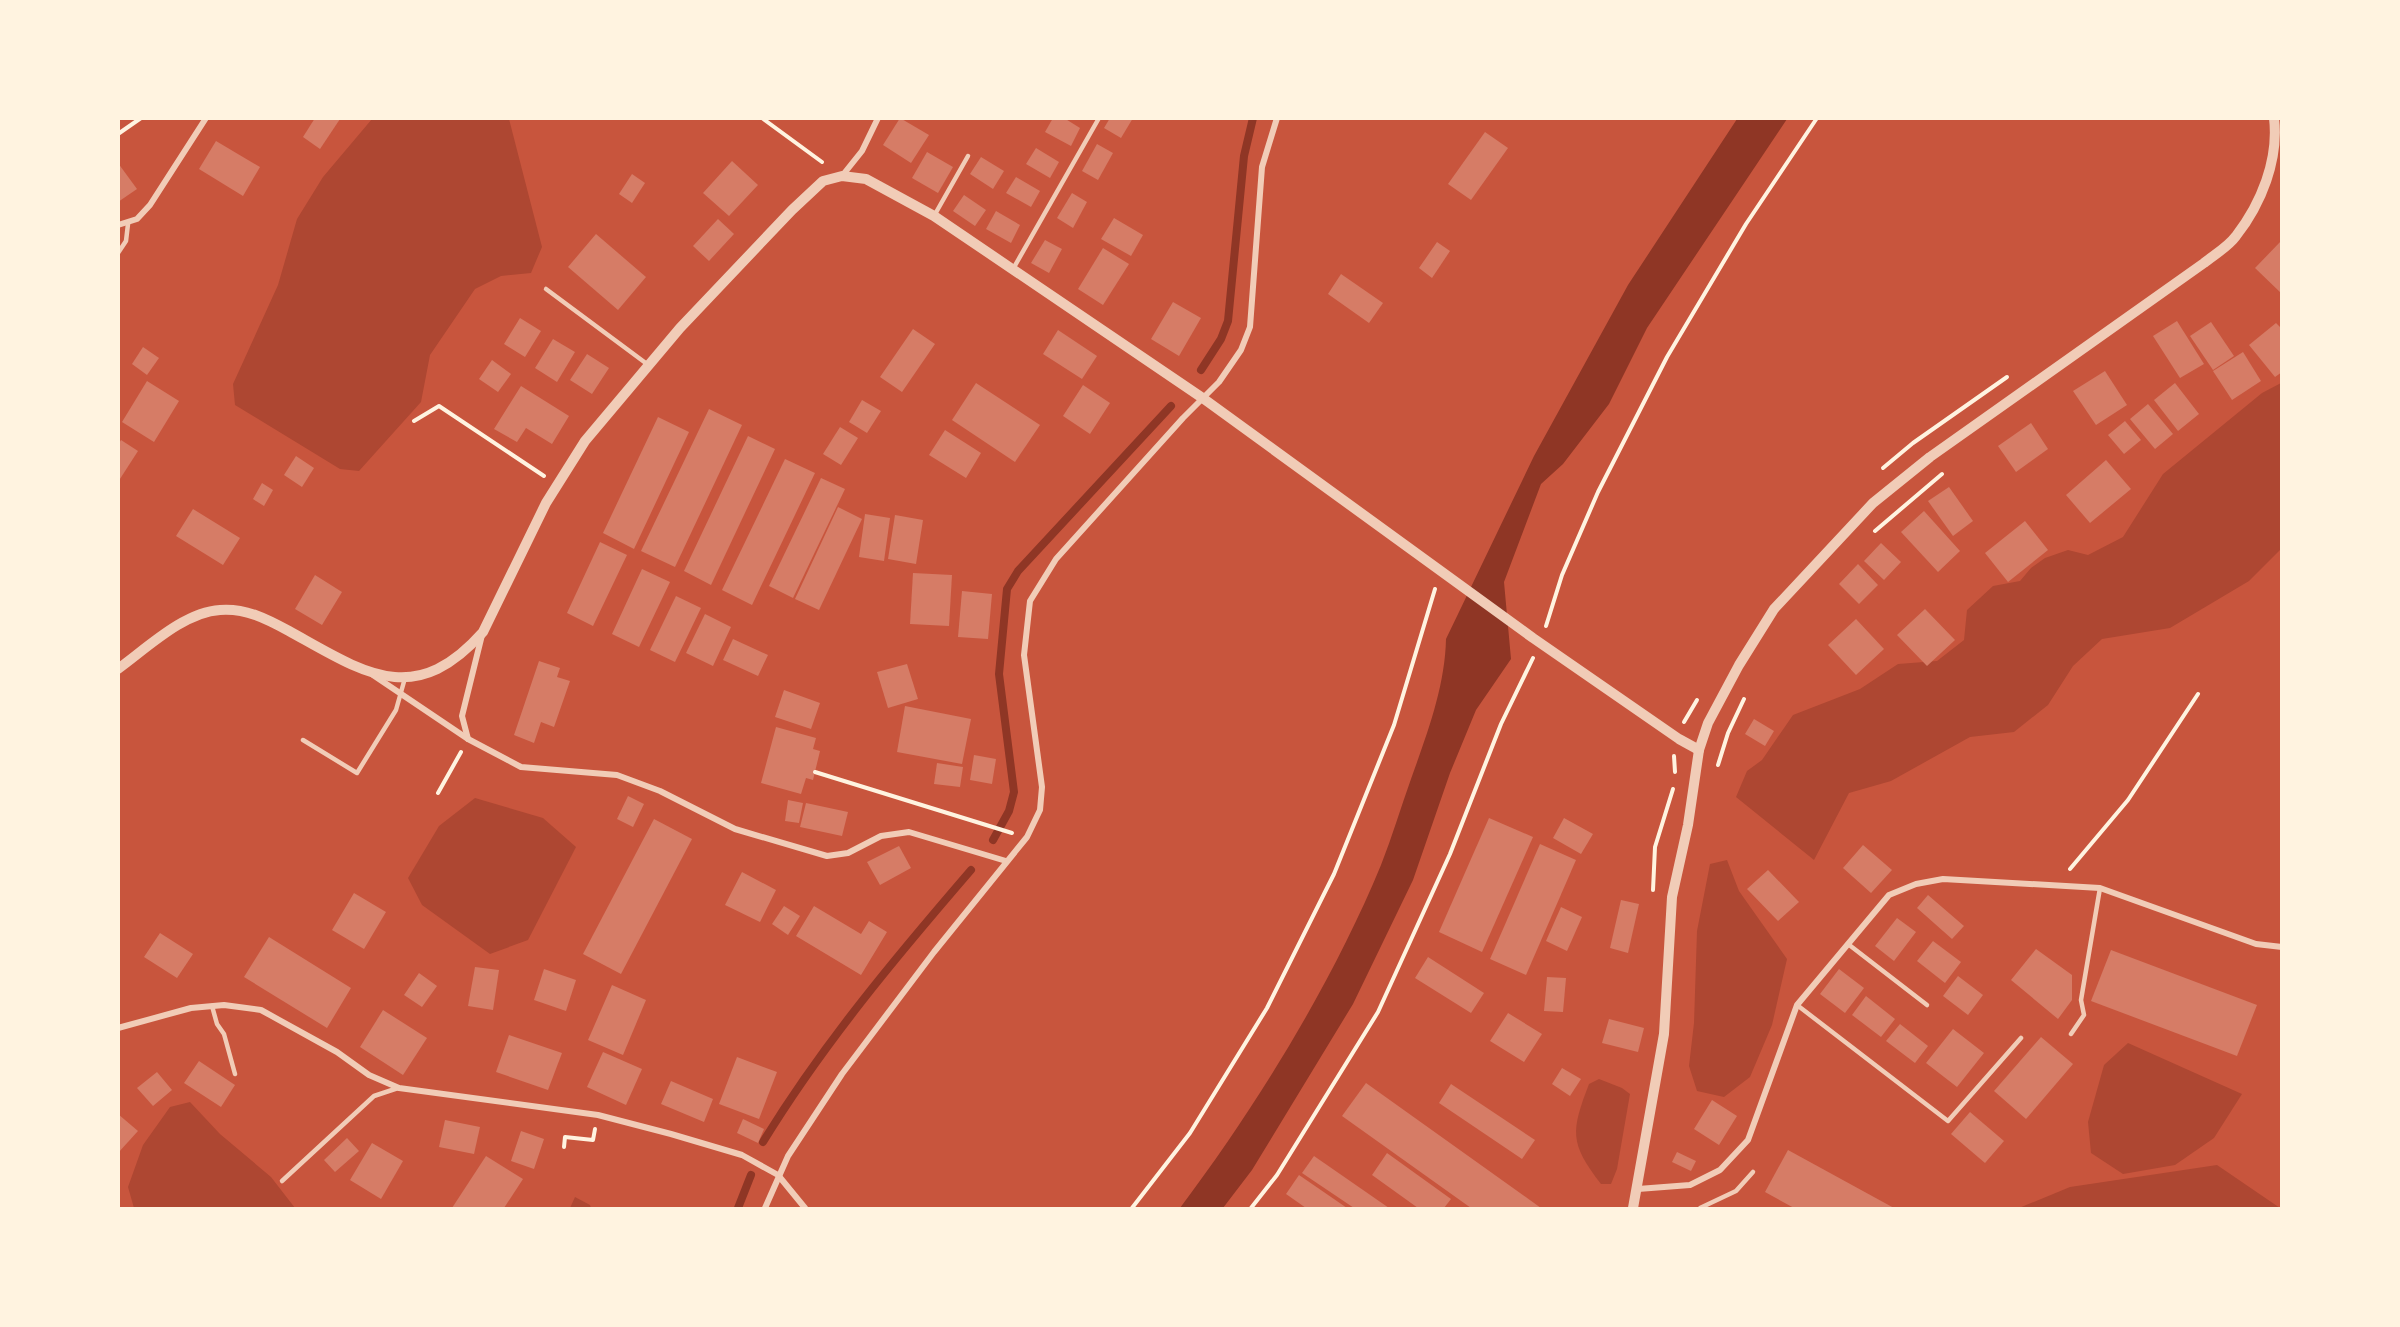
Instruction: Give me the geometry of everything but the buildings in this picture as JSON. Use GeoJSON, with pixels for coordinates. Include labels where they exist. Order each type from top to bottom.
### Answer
{"type":"FeatureCollection","features":[{"type":"Feature","properties":{"kind":"street"},"geometry":{"type":"LineString","coordinates":[[118,225],[128,224],[137,219],[150,205],[206,118]]}},
{"type":"Feature","properties":{"kind":"street"},"geometry":{"type":"LineString","coordinates":[[842,176],[862,151],[878,118]]}},
{"type":"Feature","properties":{"kind":"street"},"geometry":{"type":"LineString","coordinates":[[765,1209],[788,1156],[842,1074],[1027,837],[1040,810],[1042,787],[1024,655],[1030,601],[1056,559],[1183,418],[1220,382],[1241,350],[1250,327],[1262,167],[1276,118]]}},
{"type":"Feature","properties":{"kind":"street"},"geometry":{"type":"LineString","coordinates":[[1635,1208],[1664,1034],[1672,897],[1688,825],[1699,750],[1708,723],[1739,665],[1774,609],[1874,502],[1930,456],[2204,263],[2236,237],[2264,188],[2274,155],[2277,126]]}},
{"type":"Feature","properties":{"kind":"street"},"geometry":{"type":"LineString","coordinates":[[468,739],[462,716],[483,632],[557,485],[585,441],[648,365],[792,210],[823,181],[842,176],[866,179],[934,216],[1204,399],[1533,638],[1679,739],[1699,750]]}},
{"type":"Feature","properties":{"kind":"street"},"geometry":{"type":"LineString","coordinates":[[118,669],[190,619],[218,610],[241,610],[266,618],[374,675],[400,695],[468,739],[521,767],[617,775],[660,791],[735,829],[827,856],[848,853],[881,836],[909,832],[1006,861]]}},
{"type":"Feature","properties":{"kind":"street"},"geometry":{"type":"LineString","coordinates":[[374,675],[405,678],[430,673],[449,664],[468,649],[483,632]]}},
{"type":"Feature","properties":{"kind":"street"},"geometry":{"type":"LineString","coordinates":[[1638,1189],[1690,1185],[1720,1170],[1748,1140],[1760,1112],[1784,1035],[1797,1005],[1889,895],[1916,884],[1943,879],[2100,888],[2256,944],[2282,947]]}},
{"type":"Feature","properties":{"kind":"street"},"geometry":{"type":"LineString","coordinates":[[118,1028],[191,1008],[224,1005],[261,1010],[337,1052],[369,1075],[399,1088],[598,1115],[742,1155],[778,1175],[805,1209]]}},
{"type":"Feature","properties":{"kind":"lane"},"geometry":{"type":"LineString","coordinates":[[1013,269],[1099,118]]}},
{"type":"Feature","properties":{"kind":"lane"},"geometry":{"type":"LineString","coordinates":[[934,216],[968,156]]}},
{"type":"Feature","properties":{"kind":"lane"},"geometry":{"type":"LineString","coordinates":[[118,253],[126,242],[128,224]]}},
{"type":"Feature","properties":{"kind":"lane"},"geometry":{"type":"LineString","coordinates":[[546,289],[648,365]]}},
{"type":"Feature","properties":{"kind":"lane"},"geometry":{"type":"LineString","coordinates":[[303,740],[357,773],[396,710],[405,678]]}},
{"type":"Feature","properties":{"kind":"lane"},"geometry":{"type":"LineString","coordinates":[[2071,1034],[2084,1015],[2081,1000],[2100,888]]}},
{"type":"Feature","properties":{"kind":"lane"},"geometry":{"type":"LineString","coordinates":[[1848,944],[1927,1005]]}},
{"type":"Feature","properties":{"kind":"lane"},"geometry":{"type":"LineString","coordinates":[[1797,1005],[1948,1121],[2021,1038]]}},
{"type":"Feature","properties":{"kind":"lane"},"geometry":{"type":"LineString","coordinates":[[212,1006],[235,1074]]}},
{"type":"Feature","properties":{"kind":"lane"},"geometry":{"type":"LineString","coordinates":[[282,1181],[374,1096],[399,1088]]}},
{"type":"Feature","properties":{"kind":"lane"},"geometry":{"type":"LineString","coordinates":[[1700,1209],[1736,1191],[1753,1172]]}},
{"type":"Feature","properties":{"kind":"path"},"geometry":{"type":"LineString","coordinates":[[118,134],[141,118]]}},
{"type":"Feature","properties":{"kind":"path"},"geometry":{"type":"LineString","coordinates":[[762,118],[822,162],[815,169]]}},
{"type":"Feature","properties":{"kind":"path"},"geometry":{"type":"LineString","coordinates":[[1970,402],[2008,376]]}},
{"type":"Feature","properties":{"kind":"path"},"geometry":{"type":"LineString","coordinates":[[414,421],[439,406],[557,485]]}},
{"type":"Feature","properties":{"kind":"path"},"geometry":{"type":"LineString","coordinates":[[539,486],[551,468]]}},
{"type":"Feature","properties":{"kind":"path"},"geometry":{"type":"LineString","coordinates":[[1871,536],[1947,470]]}},
{"type":"Feature","properties":{"kind":"path"},"geometry":{"type":"LineString","coordinates":[[1132,1209],[1190,1133],[1267,1008],[1334,874],[1394,724],[1437,582]]}},
{"type":"Feature","properties":{"kind":"path"},"geometry":{"type":"LineString","coordinates":[[1716,773],[1728,733],[1748,692]]}},
{"type":"Feature","properties":{"kind":"path"},"geometry":{"type":"LineString","coordinates":[[2058,884],[2128,800],[2198,694]]}},
{"type":"Feature","properties":{"kind":"path"},"geometry":{"type":"LineString","coordinates":[[438,793],[468,739]]}},
{"type":"Feature","properties":{"kind":"path"},"geometry":{"type":"LineString","coordinates":[[815,772],[1010,832]]}},
{"type":"Feature","properties":{"kind":"path"},"geometry":{"type":"LineString","coordinates":[[564,1147],[565,1137],[593,1140],[598,1115]]}},
{"type":"Feature","properties":{"kind":"shaded area"},"geometry":{"type":"Polygon","coordinates":[[[372,119],[509,119],[542,247],[531,273],[501,276],[475,289],[430,355],[421,402],[359,471],[340,469],[235,405],[233,384],[278,285],[297,219],[323,177],[372,119]]]}},
{"type":"Feature","properties":{"kind":"shaded area"},"geometry":{"type":"Polygon","coordinates":[[[1737,119],[1787,119],[1647,328],[1609,404],[1563,464],[1541,484],[1504,582],[1511,659],[1476,710],[1450,773],[1413,880],[1353,1004],[1252,1170],[1223,1208],[1180,1208],[1265,1086],[1316,999],[1361,910],[1385,854],[1429,728],[1439,693],[1446,639],[1534,456],[1628,285],[1737,119]]]}},
{"type":"Feature","properties":{"kind":"shaded area"},"geometry":{"type":"Polygon","coordinates":[[[2281,383],[2281,549],[2249,581],[2170,628],[2102,639],[2073,666],[2048,705],[2014,732],[1970,737],[1891,781],[1849,793],[1814,860],[1736,797],[1747,771],[1762,760],[1793,715],[1860,689],[1898,664],[1937,661],[1964,640],[1967,610],[1993,586],[2020,581],[2031,568],[2045,558],[2068,550],[2088,555],[2123,537],[2163,474],[2262,393],[2281,383]]]}},
{"type":"Feature","properties":{"kind":"shaded area"},"geometry":{"type":"Polygon","coordinates":[[[475,798],[543,818],[576,847],[528,940],[490,954],[422,905],[408,878],[439,826],[475,798]]]}},
{"type":"Feature","properties":{"kind":"shaded area"},"geometry":{"type":"Polygon","coordinates":[[[1727,860],[1739,891],[1787,959],[1772,1025],[1750,1077],[1724,1097],[1697,1091],[1689,1066],[1694,1023],[1697,931],[1710,864],[1727,860]]]}},
{"type":"Feature","properties":{"kind":"shaded area"},"geometry":{"type":"Polygon","coordinates":[[[2128,1043],[2242,1094],[2214,1138],[2175,1165],[2123,1174],[2091,1153],[2088,1122],[2104,1065],[2128,1043]]]}},
{"type":"Feature","properties":{"kind":"shaded area"},"geometry":{"type":"Polygon","coordinates":[[[1599,1079],[1622,1088],[1630,1094],[1617,1169],[1611,1184],[1601,1184],[1583,1158],[1576,1136],[1576,1125],[1589,1084],[1599,1079]]]}},
{"type":"Feature","properties":{"kind":"shaded area"},"geometry":{"type":"Polygon","coordinates":[[[190,1102],[220,1134],[271,1177],[295,1208],[134,1208],[128,1187],[143,1145],[170,1107],[190,1102]]]}},
{"type":"Feature","properties":{"kind":"shaded area"},"geometry":{"type":"Polygon","coordinates":[[[2217,1165],[2280,1208],[2019,1208],[2070,1187],[2217,1165]]]}},
{"type":"Feature","properties":{"kind":"shaded area"},"geometry":{"type":"Polygon","coordinates":[[[575,1197],[590,1205],[591,1208],[570,1208],[575,1197]]]}},
{"type":"Feature","properties":{"kind":"waterway"},"geometry":{"type":"LineString","coordinates":[[1201,370],[1221,339],[1228,321],[1244,156],[1253,118]]}},
{"type":"Feature","properties":{"kind":"waterway"},"geometry":{"type":"LineString","coordinates":[[993,840],[1009,811],[1014,792],[999,674],[1007,589],[1018,571],[1171,406]]}},
{"type":"Feature","properties":{"kind":"waterway"},"geometry":{"type":"LineString","coordinates":[[763,1142],[835,1036],[888,968],[971,870]]}},
{"type":"Feature","properties":{"kind":"waterway"},"geometry":{"type":"LineString","coordinates":[[738,1208],[751,1175]]}}]}
